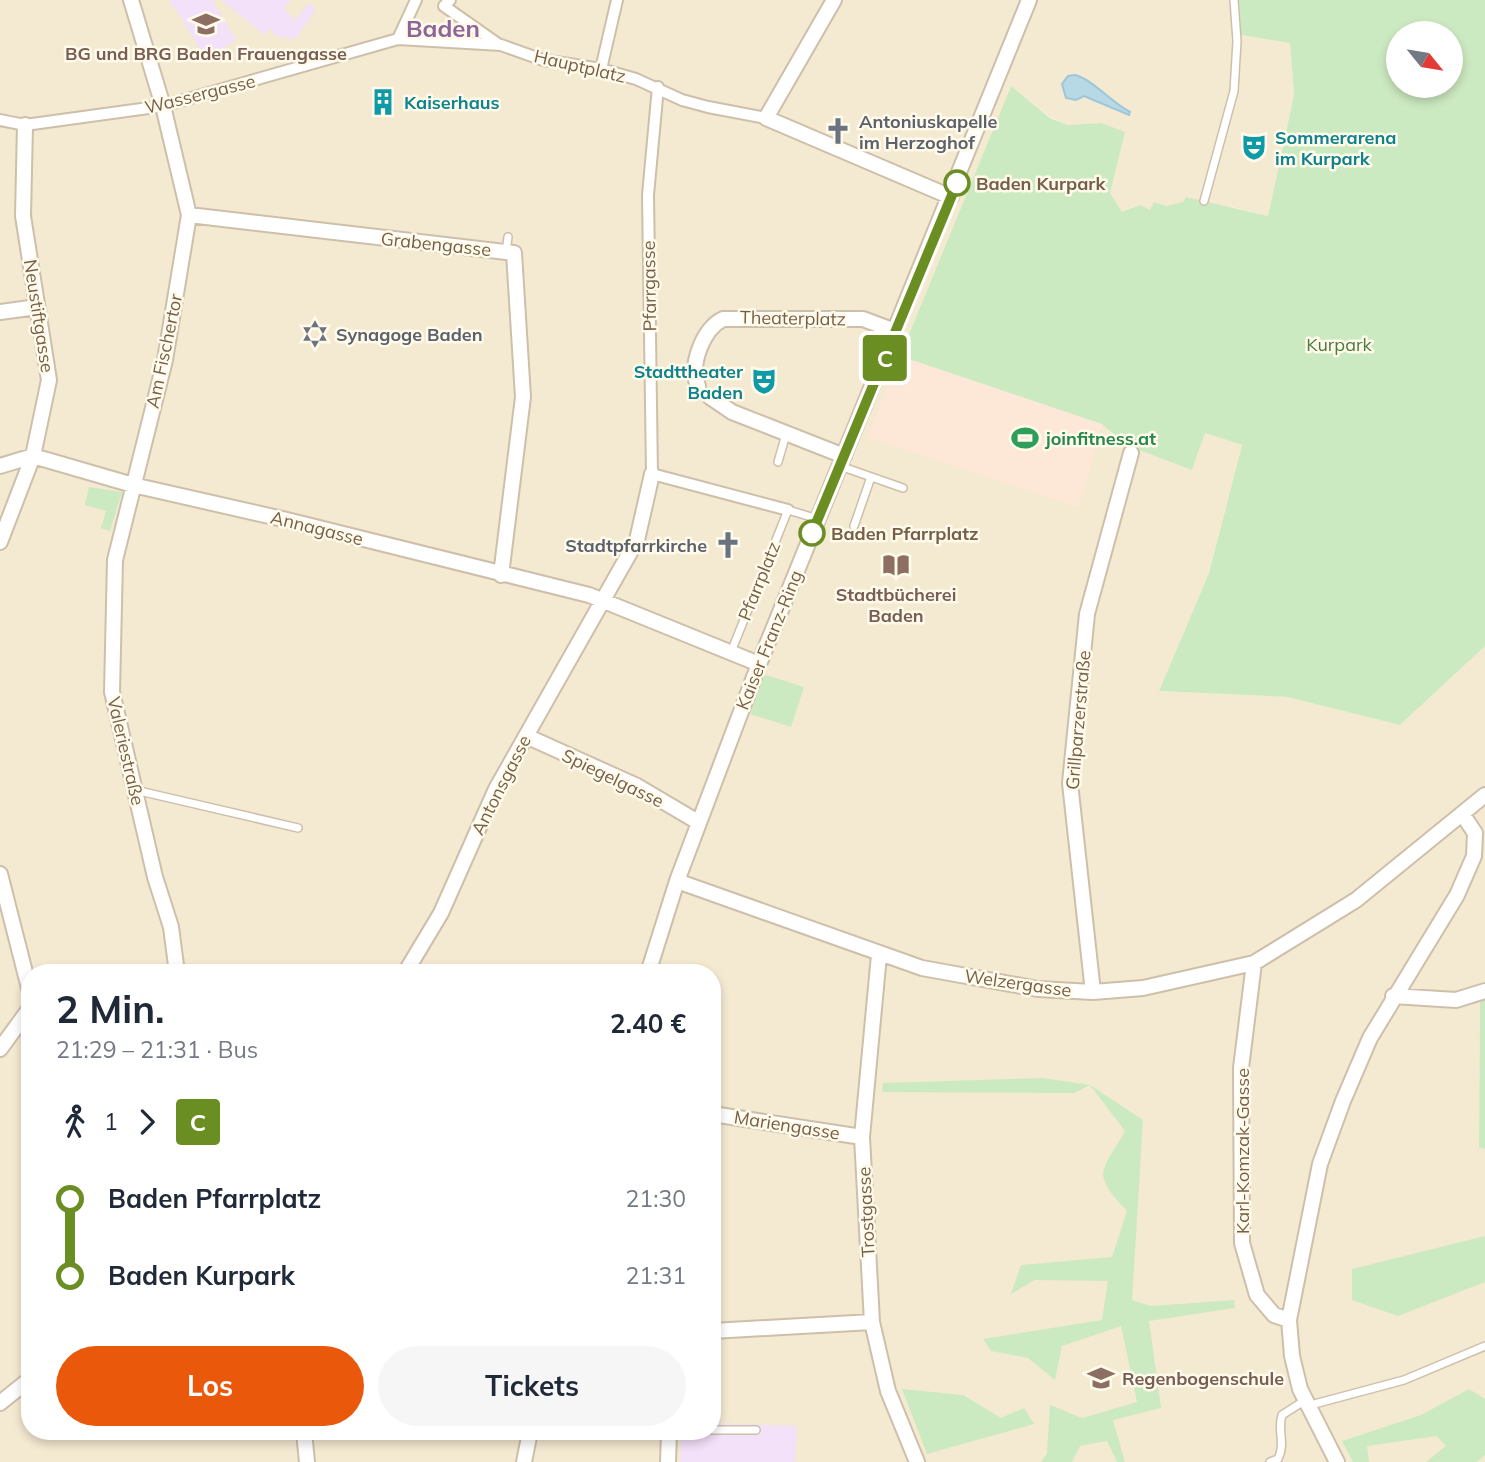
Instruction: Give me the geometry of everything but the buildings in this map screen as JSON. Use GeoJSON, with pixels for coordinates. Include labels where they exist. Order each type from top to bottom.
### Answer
{"type":"FeatureCollection","features":[{"type":"Feature","properties":{"kind":"street"},"geometry":{"type":"LineString","coordinates":[[131,0],[163,106],[189,215]]}},
{"type":"Feature","properties":{"kind":"street"},"geometry":{"type":"LineString","coordinates":[[398,39],[416,0]]}},
{"type":"Feature","properties":{"kind":"street"},"geometry":{"type":"LineString","coordinates":[[601,69],[617,0]]}},
{"type":"Feature","properties":{"kind":"street"},"geometry":{"type":"LineString","coordinates":[[834,0],[766,118],[951,197]]}},
{"type":"Feature","properties":{"kind":"street","name":"Kaiser Franz-Ring"},"geometry":{"type":"LineString","coordinates":[[651,964],[698,822],[759,664],[1029,0]]}},
{"type":"Feature","properties":{"kind":"street","name":"Hauptplatz"},"geometry":{"type":"LineString","coordinates":[[443,2],[501,45]]}},
{"type":"Feature","properties":{"kind":"street","name":"Hauptplatz"},"geometry":{"type":"LineString","coordinates":[[355,53],[398,39],[501,45],[543,60],[601,69],[658,87],[695,104],[766,118]]}},
{"type":"Feature","properties":{"kind":"street","name":"Wassergasse"},"geometry":{"type":"LineString","coordinates":[[0,120],[25,125],[163,106],[355,53]]}},
{"type":"Feature","properties":{"kind":"street","name":"Pfarrgasse"},"geometry":{"type":"LineString","coordinates":[[601,600],[636,540],[652,474],[648,195],[658,87]]}},
{"type":"Feature","properties":{"kind":"street","name":"Neustiftgasse"},"geometry":{"type":"LineString","coordinates":[[0,542],[33,456],[49,380],[23,216],[25,125]]}},
{"type":"Feature","properties":{"kind":"street","name":"Grabengasse"},"geometry":{"type":"LineString","coordinates":[[189,215],[514,253],[523,397],[501,575]]}},
{"type":"Feature","properties":{"kind":"street","name":"Am Fischertor"},"geometry":{"type":"LineString","coordinates":[[133,485],[165,360],[189,215]]}},
{"type":"Feature","properties":{"kind":"street"},"geometry":{"type":"LineString","coordinates":[[0,312],[37,307]]}},
{"type":"Feature","properties":{"kind":"street","name":"Theaterplatz"},"geometry":{"type":"LineString","coordinates":[[698,386],[695,370],[701,348],[709,329],[723,319],[863,319],[895,331]]}},
{"type":"Feature","properties":{"kind":"street"},"geometry":{"type":"LineString","coordinates":[[710,397],[732,412],[786,433],[842,461]]}},
{"type":"Feature","properties":{"kind":"street","name":"Grillparzerstraße"},"geometry":{"type":"LineString","coordinates":[[1093,992],[1070,783],[1087,614],[1131,453]]}},
{"type":"Feature","properties":{"kind":"street"},"geometry":{"type":"LineString","coordinates":[[0,466],[33,456]]}},
{"type":"Feature","properties":{"kind":"street","name":"Annagasse"},"geometry":{"type":"LineString","coordinates":[[33,456],[133,485],[287,520],[601,600]]}},
{"type":"Feature","properties":{"kind":"street"},"geometry":{"type":"LineString","coordinates":[[652,474],[788,510]]}},
{"type":"Feature","properties":{"kind":"street","name":"Valeriestraße"},"geometry":{"type":"LineString","coordinates":[[133,485],[115,560],[111,634],[112,692],[155,877],[171,927],[176,964]]}},
{"type":"Feature","properties":{"kind":"street"},"geometry":{"type":"LineString","coordinates":[[601,600],[759,664]]}},
{"type":"Feature","properties":{"kind":"street","name":"Antonsgasse"},"geometry":{"type":"LineString","coordinates":[[410,964],[441,914],[496,789],[601,600]]}},
{"type":"Feature","properties":{"kind":"street","name":"Spiegelgasse"},"geometry":{"type":"LineString","coordinates":[[526,736],[637,786],[698,822]]}},
{"type":"Feature","properties":{"kind":"street","name":"Welzergasse"},"geometry":{"type":"LineString","coordinates":[[677,881],[879,955],[922,968],[1038,989],[1093,992],[1143,988],[1254,963],[1356,900],[1485,795]]}},
{"type":"Feature","properties":{"kind":"street"},"geometry":{"type":"LineString","coordinates":[[1337,1462],[1305,1404],[1292,1356],[1289,1320],[1320,1164],[1343,1101],[1393,996],[1457,895],[1474,856],[1475,834],[1463,815]]}},
{"type":"Feature","properties":{"kind":"street"},"geometry":{"type":"LineString","coordinates":[[0,874],[23,964]]}},
{"type":"Feature","properties":{"kind":"street","name":"Trostgasse"},"geometry":{"type":"LineString","coordinates":[[879,955],[862,1137],[872,1322],[888,1391],[917,1462]]}},
{"type":"Feature","properties":{"kind":"street","name":"Karl-Komzak-Gasse"},"geometry":{"type":"LineString","coordinates":[[1254,963],[1241,1068],[1242,1243],[1257,1296],[1274,1315],[1289,1320]]}},
{"type":"Feature","properties":{"kind":"street"},"geometry":{"type":"LineString","coordinates":[[1393,996],[1456,1000],[1485,991]]}},
{"type":"Feature","properties":{"kind":"street"},"geometry":{"type":"LineString","coordinates":[[0,1049],[21,1020]]}},
{"type":"Feature","properties":{"kind":"street","name":"Mariengasse"},"geometry":{"type":"LineString","coordinates":[[721,1115],[862,1137]]}},
{"type":"Feature","properties":{"kind":"street"},"geometry":{"type":"LineString","coordinates":[[721,1331],[872,1322]]}},
{"type":"Feature","properties":{"kind":"street"},"geometry":{"type":"LineString","coordinates":[[0,1403],[21,1386]]}},
{"type":"Feature","properties":{"kind":"street"},"geometry":{"type":"LineString","coordinates":[[304,1440],[307,1462]]}},
{"type":"Feature","properties":{"kind":"street"},"geometry":{"type":"LineString","coordinates":[[524,1462],[528,1440]]}},
{"type":"Feature","properties":{"kind":"street"},"geometry":{"type":"LineString","coordinates":[[668,1462],[669,1440]]}},
{"type":"Feature","properties":{"kind":"lane"},"geometry":{"type":"LineString","coordinates":[[1205,201],[1234,91],[1237,41],[1234,0]]}},
{"type":"Feature","properties":{"kind":"lane"},"geometry":{"type":"LineString","coordinates":[[506,252],[508,237]]}},
{"type":"Feature","properties":{"kind":"lane"},"geometry":{"type":"LineString","coordinates":[[778,462],[786,433]]}},
{"type":"Feature","properties":{"kind":"lane"},"geometry":{"type":"LineString","coordinates":[[842,461],[871,477],[903,488]]}},
{"type":"Feature","properties":{"kind":"lane"},"geometry":{"type":"LineString","coordinates":[[854,526],[871,477]]}},
{"type":"Feature","properties":{"kind":"lane"},"geometry":{"type":"LineString","coordinates":[[788,510],[818,519]]}},
{"type":"Feature","properties":{"kind":"lane","name":"Pfarrplatz"},"geometry":{"type":"LineString","coordinates":[[731,653],[788,510]]}},
{"type":"Feature","properties":{"kind":"lane"},"geometry":{"type":"LineString","coordinates":[[134,790],[298,828]]}},
{"type":"Feature","properties":{"kind":"lane"},"geometry":{"type":"LineString","coordinates":[[1270,1462],[1278,1459],[1282,1451],[1279,1425],[1282,1415],[1305,1404],[1404,1380],[1485,1346]]}},
{"type":"Feature","properties":{"kind":"lane"},"geometry":{"type":"LineString","coordinates":[[721,1430],[756,1430]]}},
{"type":"Feature","properties":{"kind":"shaded area"},"geometry":{"type":"Polygon","coordinates":[[[0,0],[1239,0],[1241,35],[1290,42],[1294,95],[1268,216],[1232,207],[1193,221],[1123,214],[1110,193],[1101,123],[1068,125],[1050,117],[1011,86],[900,356],[1102,424],[1126,445],[1192,469],[1205,433],[1242,445],[1209,573],[1159,691],[1287,697],[1400,725],[1485,646],[1485,997],[1480,1000],[1479,1146],[1485,1149],[1485,1462],[0,1462],[0,0]]]}},
{"type":"Feature","properties":{"kind":"shaded area","name":"BG und BRG Baden Frauengasse"},"geometry":{"type":"Polygon","coordinates":[[[170,0],[212,0],[236,40],[206,59],[175,8],[172,8],[170,0]]]}},
{"type":"Feature","properties":{"kind":"shaded area","name":"BG und BRG Baden Frauengasse"},"geometry":{"type":"Polygon","coordinates":[[[221,0],[290,0],[284,9],[295,20],[309,3],[316,9],[297,37],[291,39],[274,35],[271,28],[265,35],[221,0]]]}},
{"type":"Feature","properties":{"kind":"shaded area"},"geometry":{"type":"Polygon","coordinates":[[[900,356],[1102,424],[1079,507],[867,438],[900,356]]]}},
{"type":"Feature","properties":{"kind":"shaded area"},"geometry":{"type":"Polygon","coordinates":[[[721,1423],[797,1426],[795,1462],[680,1462],[681,1440],[721,1440],[721,1423]]]}},
{"type":"Feature","properties":{"kind":"green space","name":"Kurpark"},"geometry":{"type":"Polygon","coordinates":[[[1239,0],[1485,0],[1485,646],[1400,725],[1287,697],[1159,691],[1209,573],[1242,445],[1205,433],[1192,470],[1126,445],[1102,424],[900,356],[1011,86],[1050,118],[1068,125],[1101,123],[1125,132],[1110,193],[1122,212],[1140,205],[1150,210],[1154,202],[1166,206],[1183,202],[1186,197],[1268,216],[1294,95],[1290,43],[1241,35],[1239,0]]]}},
{"type":"Feature","properties":{"kind":"green space"},"geometry":{"type":"Polygon","coordinates":[[[89,487],[122,492],[110,531],[101,528],[106,511],[85,505],[89,487]]]}},
{"type":"Feature","properties":{"kind":"green space"},"geometry":{"type":"Polygon","coordinates":[[[763,674],[804,687],[791,727],[750,714],[763,674]]]}},
{"type":"Feature","properties":{"kind":"green space"},"geometry":{"type":"Polygon","coordinates":[[[1485,997],[1485,1149],[1479,1147],[1480,999],[1485,997]]]}},
{"type":"Feature","properties":{"kind":"green space"},"geometry":{"type":"Polygon","coordinates":[[[1043,1078],[1090,1085],[1074,1093],[882,1092],[883,1083],[1043,1078]]]}},
{"type":"Feature","properties":{"kind":"green space"},"geometry":{"type":"Polygon","coordinates":[[[1090,1085],[1143,1120],[1132,1300],[1151,1306],[1234,1300],[1235,1308],[1149,1321],[1161,1408],[1113,1420],[1125,1462],[1117,1462],[1107,1441],[1080,1446],[1072,1462],[1041,1462],[1047,1453],[1050,1405],[1082,1418],[1137,1402],[1121,1326],[1062,1346],[1055,1380],[1028,1358],[991,1351],[983,1339],[1102,1320],[1108,1281],[1035,1280],[1011,1294],[1021,1265],[1112,1257],[1127,1211],[1108,1188],[1104,1172],[1125,1131],[1090,1085]]]}},
{"type":"Feature","properties":{"kind":"green space"},"geometry":{"type":"Polygon","coordinates":[[[1485,1236],[1485,1282],[1398,1316],[1352,1300],[1352,1269],[1485,1236]]]}},
{"type":"Feature","properties":{"kind":"green space"},"geometry":{"type":"Polygon","coordinates":[[[902,1389],[963,1395],[1001,1418],[1024,1408],[1034,1424],[927,1454],[902,1389]]]}},
{"type":"Feature","properties":{"kind":"green space"},"geometry":{"type":"Polygon","coordinates":[[[1469,1389],[1485,1399],[1485,1455],[1477,1462],[1426,1462],[1446,1446],[1437,1436],[1367,1446],[1369,1462],[1353,1462],[1342,1441],[1421,1415],[1469,1389]]]}},
{"type":"Feature","properties":{"kind":"water"},"geometry":{"type":"Polygon","coordinates":[[[1075,75],[1095,86],[1130,112],[1129,115],[1084,96],[1076,100],[1066,98],[1062,84],[1068,76],[1075,75]]]}},
{"type":"Feature","properties":{"kind":"bus line","name":"C"},"geometry":{"type":"LineString","coordinates":[[812,533],[957,183]]}},
{"type":"Feature","properties":{"kind":"place","name":"BG und BRG Baden Frauengasse"},"geometry":{"type":"Point","coordinates":[206,24]}},
{"type":"Feature","properties":{"kind":"place","name":"Kaiserhaus"},"geometry":{"type":"Point","coordinates":[383,102]}},
{"type":"Feature","properties":{"kind":"place","name":"Antoniuskapelle im Herzoghof"},"geometry":{"type":"Point","coordinates":[838,131]}},
{"type":"Feature","properties":{"kind":"place","name":"Sommerarena im Kurpark"},"geometry":{"type":"Point","coordinates":[1254,147]}},
{"type":"Feature","properties":{"kind":"place","name":"Baden Kurpark"},"geometry":{"type":"Point","coordinates":[957,183]}},
{"type":"Feature","properties":{"kind":"place","name":"Synagoge Baden"},"geometry":{"type":"Point","coordinates":[315,334]}},
{"type":"Feature","properties":{"kind":"place","name":"Stadttheater Baden"},"geometry":{"type":"Point","coordinates":[764,381]}},
{"type":"Feature","properties":{"kind":"place","name":"joinfitness.at"},"geometry":{"type":"Point","coordinates":[1025,438]}},
{"type":"Feature","properties":{"kind":"place","name":"Baden Pfarrplatz"},"geometry":{"type":"Point","coordinates":[812,533]}},
{"type":"Feature","properties":{"kind":"place","name":"Stadtpfarrkirche"},"geometry":{"type":"Point","coordinates":[728,545]}},
{"type":"Feature","properties":{"kind":"place","name":"Stadtbücherei Baden"},"geometry":{"type":"Point","coordinates":[896,565]}},
{"type":"Feature","properties":{"kind":"place","name":"Regenbogenschule"},"geometry":{"type":"Point","coordinates":[1101,1378]}},
{"type":"Feature","properties":{"kind":"district","name":"Baden"},"geometry":{"type":"Point","coordinates":[443,28]}}]}
